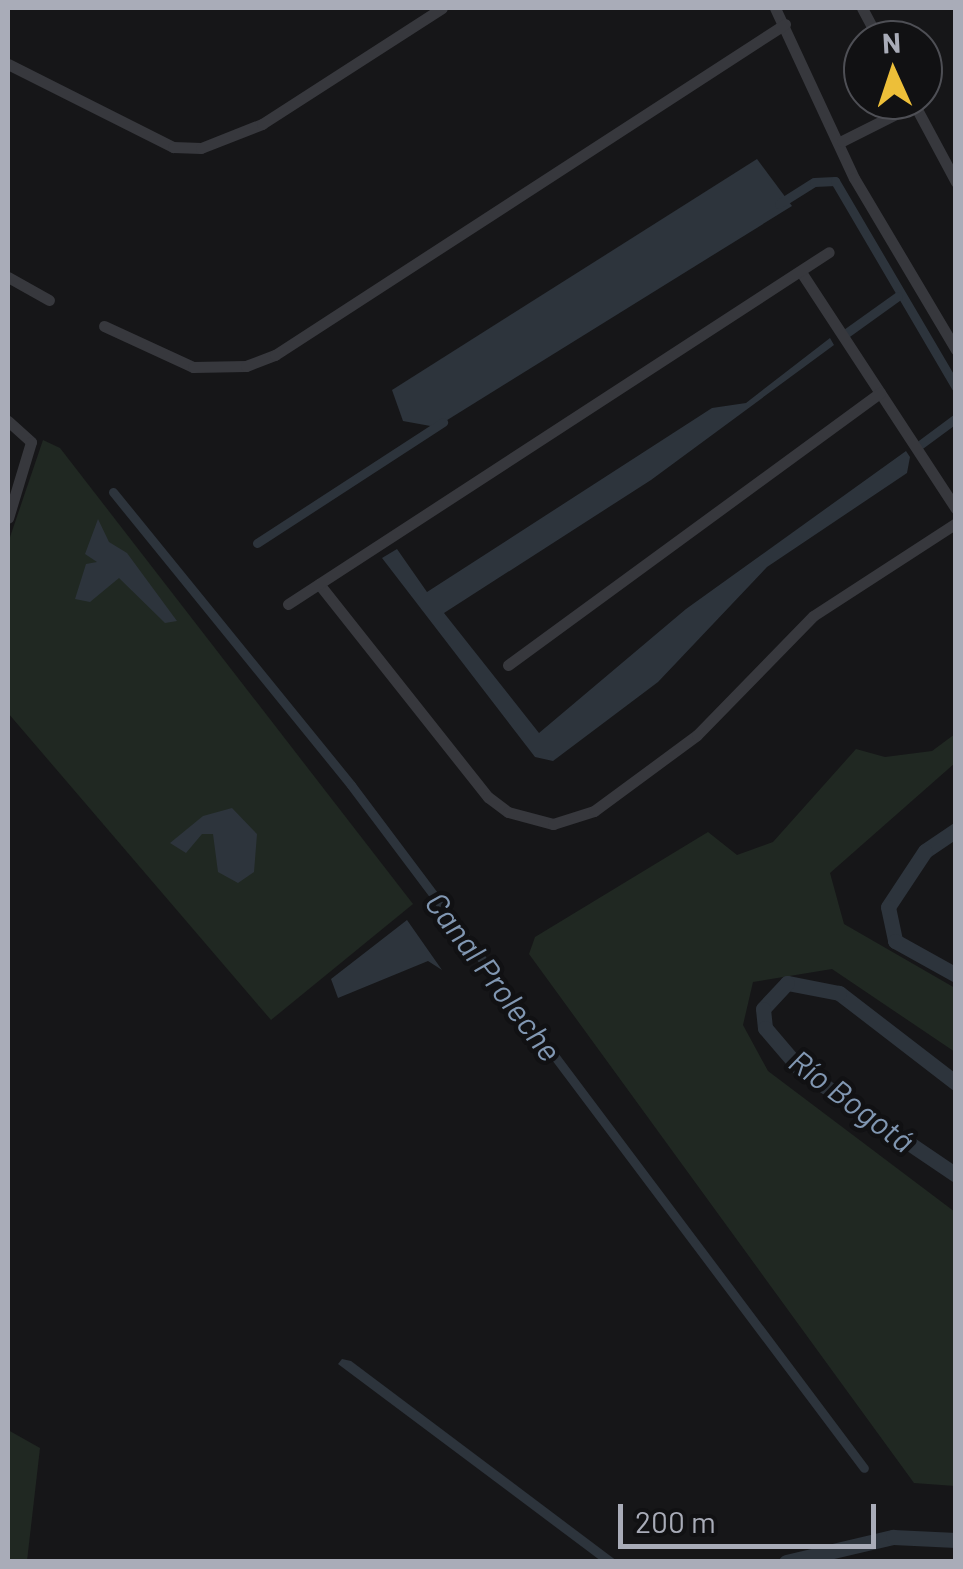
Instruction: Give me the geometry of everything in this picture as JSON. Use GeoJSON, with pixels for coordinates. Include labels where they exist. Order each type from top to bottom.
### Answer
{"type":"FeatureCollection","features":[{"type":"Feature","properties":{"kind":"street"},"geometry":{"type":"LineString","coordinates":[[8,64],[172,147],[201,148],[262,124],[442,8]]}},
{"type":"Feature","properties":{"kind":"street"},"geometry":{"type":"LineString","coordinates":[[776,8],[842,141],[854,178],[956,350]]}},
{"type":"Feature","properties":{"kind":"street"},"geometry":{"type":"LineString","coordinates":[[104,326],[194,367],[246,366],[275,354],[785,24]]}},
{"type":"Feature","properties":{"kind":"street"},"geometry":{"type":"LineString","coordinates":[[842,141],[881,120]]}},
{"type":"Feature","properties":{"kind":"street"},"geometry":{"type":"LineString","coordinates":[[922,120],[956,182]]}},
{"type":"Feature","properties":{"kind":"street"},"geometry":{"type":"LineString","coordinates":[[288,604],[830,252]]}},
{"type":"Feature","properties":{"kind":"street"},"geometry":{"type":"LineString","coordinates":[[801,272],[956,509]]}},
{"type":"Feature","properties":{"kind":"street"},"geometry":{"type":"LineString","coordinates":[[8,277],[50,300]]}},
{"type":"Feature","properties":{"kind":"street"},"geometry":{"type":"LineString","coordinates":[[508,665],[880,393]]}},
{"type":"Feature","properties":{"kind":"street"},"geometry":{"type":"LineString","coordinates":[[8,421],[28,432],[8,518]]}},
{"type":"Feature","properties":{"kind":"street"},"geometry":{"type":"LineString","coordinates":[[320,584],[488,797],[508,812],[553,824],[594,811],[697,735],[813,616],[956,523]]}},
{"type":"Feature","properties":{"kind":"shaded area"},"geometry":{"type":"Polygon","coordinates":[[[757,159],[792,206],[436,427],[403,421],[392,390],[757,159]]]}},
{"type":"Feature","properties":{"kind":"shaded area"},"geometry":{"type":"Polygon","coordinates":[[[830,338],[834,345],[651,480],[444,613],[539,733],[686,609],[906,451],[910,457],[907,473],[767,567],[658,682],[553,761],[535,757],[382,558],[397,549],[427,592],[712,408],[746,403],[830,338]]]}},
{"type":"Feature","properties":{"kind":"shaded area"},"geometry":{"type":"Polygon","coordinates":[[[43,440],[60,448],[413,904],[271,1020],[8,713],[8,543],[43,440]]]}},
{"type":"Feature","properties":{"kind":"shaded area"},"geometry":{"type":"Polygon","coordinates":[[[98,519],[109,542],[127,553],[177,621],[165,623],[119,578],[90,602],[75,599],[86,564],[97,562],[85,554],[98,519]]]}},
{"type":"Feature","properties":{"kind":"shaded area"},"geometry":{"type":"Polygon","coordinates":[[[955,734],[955,763],[830,873],[844,924],[955,988],[955,1052],[832,969],[753,982],[743,1025],[768,1071],[955,1212],[955,1486],[914,1483],[529,954],[535,937],[708,832],[737,855],[773,842],[856,749],[885,757],[932,751],[955,734]]]}},
{"type":"Feature","properties":{"kind":"shaded area"},"geometry":{"type":"Polygon","coordinates":[[[232,808],[257,834],[254,872],[238,883],[218,872],[213,834],[202,834],[186,853],[170,843],[203,816],[232,808]]]}},
{"type":"Feature","properties":{"kind":"shaded area"},"geometry":{"type":"Polygon","coordinates":[[[407,920],[442,970],[428,961],[338,998],[331,979],[407,920]]]}},
{"type":"Feature","properties":{"kind":"shaded area"},"geometry":{"type":"Polygon","coordinates":[[[342,1359],[351,1361],[617,1561],[601,1561],[338,1364],[342,1359]]]}},
{"type":"Feature","properties":{"kind":"shaded area"},"geometry":{"type":"Polygon","coordinates":[[[8,1430],[40,1448],[27,1561],[8,1561],[8,1430]]]}},
{"type":"Feature","properties":{"kind":"waterway"},"geometry":{"type":"LineString","coordinates":[[779,204],[814,182],[835,181],[956,387]]}},
{"type":"Feature","properties":{"kind":"waterway"},"geometry":{"type":"LineString","coordinates":[[845,334],[898,296]]}},
{"type":"Feature","properties":{"kind":"waterway"},"geometry":{"type":"LineString","coordinates":[[921,444],[956,418]]}},
{"type":"Feature","properties":{"kind":"waterway"},"geometry":{"type":"LineString","coordinates":[[257,543],[443,422]]}},
{"type":"Feature","properties":{"kind":"waterway","name":"Canal Proleche"},"geometry":{"type":"LineString","coordinates":[[113,492],[351,785],[864,1468]]}},
{"type":"Feature","properties":{"kind":"waterway","name":"Río Bogotá"},"geometry":{"type":"LineString","coordinates":[[956,830],[925,851],[888,907],[895,941],[956,975]]}},
{"type":"Feature","properties":{"kind":"waterway","name":"Río Bogotá"},"geometry":{"type":"LineString","coordinates":[[956,1083],[839,993],[787,983],[763,1009],[765,1028],[801,1070],[956,1175]]}},
{"type":"Feature","properties":{"kind":"waterway","name":"Río Bogotá"},"geometry":{"type":"LineString","coordinates":[[786,1562],[893,1537],[956,1540]]}}]}
